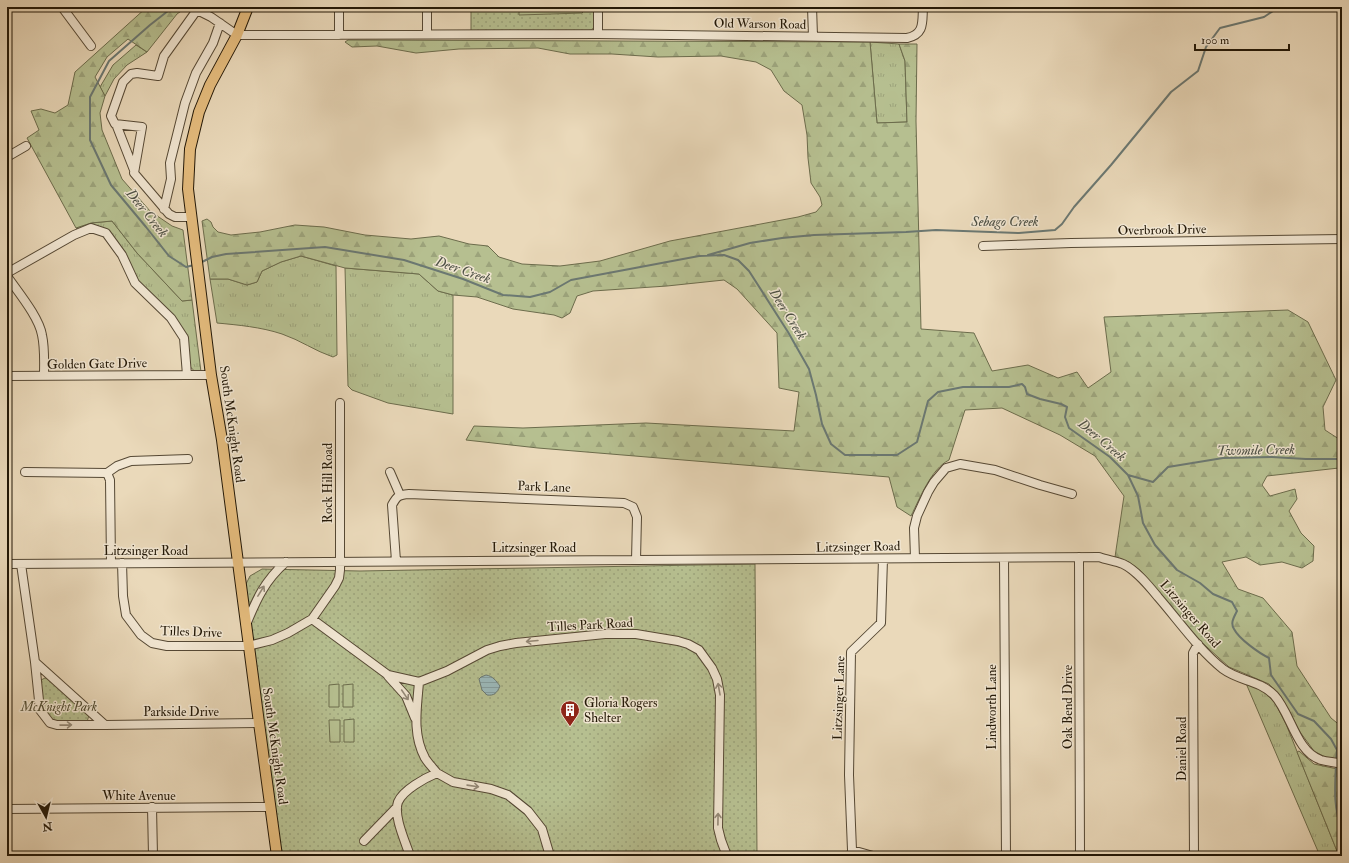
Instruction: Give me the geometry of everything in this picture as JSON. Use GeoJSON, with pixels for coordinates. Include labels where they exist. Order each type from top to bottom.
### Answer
{"type":"FeatureCollection","features":[{"type":"Feature","properties":{"kind":"main road","name":"South McKnight Road"},"geometry":{"type":"LineString","coordinates":[[248,7],[237,34],[210,85],[199,112],[190,149],[188,189],[211,375],[222,440],[248,646],[278,856]]}},
{"type":"Feature","properties":{"kind":"street"},"geometry":{"type":"LineString","coordinates":[[62,7],[91,46]]}},
{"type":"Feature","properties":{"kind":"street"},"geometry":{"type":"LineString","coordinates":[[339,7],[339,35]]}},
{"type":"Feature","properties":{"kind":"street"},"geometry":{"type":"LineString","coordinates":[[427,7],[427,34]]}},
{"type":"Feature","properties":{"kind":"street"},"geometry":{"type":"LineString","coordinates":[[598,7],[598,34]]}},
{"type":"Feature","properties":{"kind":"street"},"geometry":{"type":"LineString","coordinates":[[812,7],[813,36]]}},
{"type":"Feature","properties":{"kind":"street","name":"Old Warson Road"},"geometry":{"type":"LineString","coordinates":[[237,34],[598,34],[907,38],[918,34],[922,28],[923,7]]}},
{"type":"Feature","properties":{"kind":"street"},"geometry":{"type":"LineString","coordinates":[[191,217],[175,217],[169,214],[134,173],[112,116],[123,82],[131,74],[137,73],[158,76],[164,56],[197,10],[212,17],[237,34]]}},
{"type":"Feature","properties":{"kind":"street"},"geometry":{"type":"LineString","coordinates":[[164,209],[171,179],[170,163],[185,103],[196,73],[213,43],[220,22]]}},
{"type":"Feature","properties":{"kind":"street"},"geometry":{"type":"LineString","coordinates":[[116,124],[142,127],[134,171]]}},
{"type":"Feature","properties":{"kind":"street"},"geometry":{"type":"LineString","coordinates":[[7,157],[26,146]]}},
{"type":"Feature","properties":{"kind":"street"},"geometry":{"type":"LineString","coordinates":[[44,376],[44,345],[39,324],[7,275],[74,235],[91,228],[106,233],[122,255],[135,283],[171,318],[184,338],[187,375]]}},
{"type":"Feature","properties":{"kind":"street","name":"Overbrook Drive"},"geometry":{"type":"LineString","coordinates":[[983,246],[1071,243],[1342,239]]}},
{"type":"Feature","properties":{"kind":"street","name":"Golden Gate Drive"},"geometry":{"type":"LineString","coordinates":[[7,376],[211,375]]}},
{"type":"Feature","properties":{"kind":"street","name":"Rock Hill Road"},"geometry":{"type":"LineString","coordinates":[[340,403],[340,562]]}},
{"type":"Feature","properties":{"kind":"street"},"geometry":{"type":"LineString","coordinates":[[25,472],[107,472],[131,460],[188,459]]}},
{"type":"Feature","properties":{"kind":"street"},"geometry":{"type":"LineString","coordinates":[[915,558],[914,528],[917,516],[931,487],[946,468],[960,464],[995,470],[1072,494]]}},
{"type":"Feature","properties":{"kind":"street"},"geometry":{"type":"LineString","coordinates":[[107,472],[110,480],[111,563]]}},
{"type":"Feature","properties":{"kind":"street"},"geometry":{"type":"LineString","coordinates":[[390,472],[400,495],[396,498],[392,505],[396,561]]}},
{"type":"Feature","properties":{"kind":"street","name":"Park Lane"},"geometry":{"type":"LineString","coordinates":[[400,495],[409,494],[621,502],[635,505],[637,518],[636,560]]}},
{"type":"Feature","properties":{"kind":"street","name":"Litzsinger Road"},"geometry":{"type":"LineString","coordinates":[[7,564],[1099,557],[1123,564],[1145,581],[1198,644],[1227,672],[1255,682],[1268,689],[1280,703],[1305,748],[1314,756],[1326,761],[1342,764]]}},
{"type":"Feature","properties":{"kind":"street","name":"Lindworth Lane"},"geometry":{"type":"LineString","coordinates":[[1004,558],[1006,856]]}},
{"type":"Feature","properties":{"kind":"street","name":"Oak Bend Drive"},"geometry":{"type":"LineString","coordinates":[[1079,558],[1080,856]]}},
{"type":"Feature","properties":{"kind":"street","name":"Litzsinger Lane"},"geometry":{"type":"LineString","coordinates":[[873,856],[852,853],[849,774],[851,652],[881,623],[883,559]]}},
{"type":"Feature","properties":{"kind":"street"},"geometry":{"type":"LineString","coordinates":[[246,625],[263,587],[286,562]]}},
{"type":"Feature","properties":{"kind":"street"},"geometry":{"type":"LineString","coordinates":[[248,646],[288,634],[312,619],[339,578],[340,562]]}},
{"type":"Feature","properties":{"kind":"street","name":"Tilles Drive"},"geometry":{"type":"LineString","coordinates":[[122,563],[123,596],[126,615],[141,635],[152,643],[167,646],[248,646]]}},
{"type":"Feature","properties":{"kind":"street","name":"Parkside Drive"},"geometry":{"type":"LineString","coordinates":[[21,564],[35,662],[40,710],[50,723],[57,725],[259,724]]}},
{"type":"Feature","properties":{"kind":"street"},"geometry":{"type":"LineString","coordinates":[[312,619],[388,675],[406,696],[415,720],[418,741],[425,758],[437,773],[453,782],[491,789],[508,795],[528,811],[542,829],[550,856]]}},
{"type":"Feature","properties":{"kind":"street","name":"Tilles Park Road"},"geometry":{"type":"LineString","coordinates":[[420,682],[447,671],[487,650],[516,643],[605,634],[636,634],[678,640],[699,650],[712,668],[717,679],[720,704],[718,828],[727,856]]}},
{"type":"Feature","properties":{"kind":"street","name":"Daniel Road"},"geometry":{"type":"LineString","coordinates":[[1194,856],[1193,653],[1198,644]]}},
{"type":"Feature","properties":{"kind":"street"},"geometry":{"type":"LineString","coordinates":[[35,662],[105,725]]}},
{"type":"Feature","properties":{"kind":"street"},"geometry":{"type":"LineString","coordinates":[[388,675],[420,682],[415,720]]}},
{"type":"Feature","properties":{"kind":"street"},"geometry":{"type":"LineString","coordinates":[[364,841],[397,807],[402,796],[406,792],[429,776],[437,773]]}},
{"type":"Feature","properties":{"kind":"street"},"geometry":{"type":"LineString","coordinates":[[152,807],[153,856]]}},
{"type":"Feature","properties":{"kind":"street","name":"White Avenue"},"geometry":{"type":"LineString","coordinates":[[7,809],[270,807]]}},
{"type":"Feature","properties":{"kind":"street"},"geometry":{"type":"LineString","coordinates":[[397,807],[398,820],[410,856]]}},
{"type":"Feature","properties":{"kind":"green space"},"geometry":{"type":"Polygon","coordinates":[[[147,7],[187,7],[177,14],[147,52],[128,39],[107,57],[95,77],[105,96],[100,113],[102,130],[122,179],[150,211],[172,226],[183,230],[192,300],[182,301],[137,253],[112,221],[91,223],[76,228],[27,138],[39,130],[31,111],[41,109],[55,113],[68,105],[75,72],[147,7]]]}},
{"type":"Feature","properties":{"kind":"green space"},"geometry":{"type":"Polygon","coordinates":[[[471,7],[594,7],[594,27],[590,32],[471,32],[471,7]]]}},
{"type":"Feature","properties":{"kind":"green space"},"geometry":{"type":"Polygon","coordinates":[[[519,7],[585,7],[585,10],[582,13],[519,15],[519,7]]]}},
{"type":"Feature","properties":{"kind":"green space"},"geometry":{"type":"Polygon","coordinates":[[[348,40],[870,42],[877,123],[907,122],[905,61],[899,44],[917,44],[916,121],[921,329],[974,333],[992,371],[1028,365],[1058,378],[1077,372],[1088,388],[1111,372],[1104,317],[1288,310],[1308,322],[1336,380],[1323,407],[1325,430],[1342,441],[1342,469],[1339,468],[1267,476],[1262,485],[1270,496],[1295,489],[1297,499],[1289,511],[1301,533],[1314,546],[1313,561],[1302,568],[1282,562],[1260,565],[1246,557],[1222,562],[1238,589],[1263,598],[1292,632],[1297,666],[1331,718],[1342,727],[1342,760],[1325,757],[1314,751],[1300,732],[1289,711],[1269,684],[1229,667],[1197,638],[1141,571],[1129,562],[1115,557],[1124,496],[1095,456],[1060,435],[1002,408],[965,410],[949,460],[943,464],[931,477],[911,516],[897,507],[889,477],[538,448],[466,440],[474,426],[523,428],[646,423],[794,431],[799,392],[779,388],[777,333],[737,289],[724,280],[667,286],[593,291],[577,296],[570,313],[562,318],[554,315],[513,309],[477,297],[453,295],[438,291],[419,274],[345,268],[301,256],[281,262],[262,271],[257,282],[247,285],[228,279],[210,279],[202,221],[207,219],[218,232],[231,235],[260,232],[295,225],[324,227],[365,235],[411,239],[439,236],[469,244],[488,246],[499,257],[522,264],[560,266],[600,261],[670,241],[798,217],[816,212],[822,205],[820,197],[811,183],[807,135],[802,105],[784,91],[771,70],[756,62],[721,56],[658,57],[612,54],[570,54],[538,48],[459,49],[416,53],[377,46],[352,47],[345,42],[348,40]]]}},
{"type":"Feature","properties":{"kind":"green space"},"geometry":{"type":"Polygon","coordinates":[[[870,42],[899,44],[905,61],[907,122],[877,123],[870,42]]]}},
{"type":"Feature","properties":{"kind":"green space"},"geometry":{"type":"Polygon","coordinates":[[[136,45],[147,52],[127,65],[114,79],[105,96],[100,87],[113,65],[136,45]]]}},
{"type":"Feature","properties":{"kind":"green space"},"geometry":{"type":"Polygon","coordinates":[[[112,221],[137,253],[182,301],[192,300],[201,372],[195,371],[190,366],[185,338],[140,284],[117,244],[87,227],[76,228],[91,223],[112,221]]]}},
{"type":"Feature","properties":{"kind":"green space"},"geometry":{"type":"Polygon","coordinates":[[[301,256],[336,266],[337,355],[333,357],[289,336],[274,332],[217,323],[210,279],[228,279],[247,285],[257,282],[262,271],[281,262],[301,256]]]}},
{"type":"Feature","properties":{"kind":"green space"},"geometry":{"type":"Polygon","coordinates":[[[345,268],[419,274],[438,291],[453,295],[453,414],[388,403],[352,390],[348,386],[345,268]]]}},
{"type":"Feature","properties":{"kind":"green space"},"geometry":{"type":"Polygon","coordinates":[[[755,564],[757,856],[282,856],[244,588],[250,576],[262,569],[360,571],[755,564]]]}},
{"type":"Feature","properties":{"kind":"green space","name":"McKnight Park"},"geometry":{"type":"Polygon","coordinates":[[[45,678],[48,678],[89,715],[87,722],[55,722],[46,715],[43,709],[39,683],[45,678]]]}},
{"type":"Feature","properties":{"kind":"green space"},"geometry":{"type":"Polygon","coordinates":[[[1245,681],[1260,689],[1274,701],[1286,724],[1339,856],[1320,856],[1245,681]]]}},
{"type":"Feature","properties":{"kind":"green space"},"geometry":{"type":"Polygon","coordinates":[[[339,684],[339,707],[329,707],[329,685],[339,684]]]}},
{"type":"Feature","properties":{"kind":"green space"},"geometry":{"type":"Polygon","coordinates":[[[353,684],[353,707],[343,707],[343,685],[353,684]]]}},
{"type":"Feature","properties":{"kind":"green space"},"geometry":{"type":"Polygon","coordinates":[[[354,719],[354,742],[344,742],[344,720],[354,719]]]}},
{"type":"Feature","properties":{"kind":"green space"},"geometry":{"type":"Polygon","coordinates":[[[329,720],[340,720],[340,742],[330,742],[329,720]]]}},
{"type":"Feature","properties":{"kind":"green space"},"geometry":{"type":"Polygon","coordinates":[[[1299,751],[1314,764],[1342,770],[1342,856],[1339,856],[1297,752],[1299,751]]]}},
{"type":"Feature","properties":{"kind":"water"},"geometry":{"type":"Polygon","coordinates":[[[486,675],[496,681],[500,686],[493,694],[487,695],[482,690],[479,679],[486,675]]]}},
{"type":"Feature","properties":{"kind":"waterway","name":"Deer Creek"},"geometry":{"type":"LineString","coordinates":[[173,7],[109,61],[90,97],[90,140],[111,185],[169,256],[186,267],[194,265]]}},
{"type":"Feature","properties":{"kind":"waterway","name":"Sebago Creek"},"geometry":{"type":"LineString","coordinates":[[708,255],[750,243],[814,235],[936,230],[1019,233],[1055,230],[1062,224],[1074,207],[1111,165],[1171,92],[1198,71],[1206,47],[1220,28],[1264,17],[1279,7]]}},
{"type":"Feature","properties":{"kind":"waterway","name":"Deer Creek"},"geometry":{"type":"LineString","coordinates":[[200,263],[212,257],[226,254],[325,247],[404,260],[463,279],[503,295],[530,297],[550,292],[571,280],[699,256],[724,255],[738,260],[749,271],[788,332],[809,369],[822,424],[831,444],[845,455],[897,455],[917,442],[928,401],[938,392],[963,387],[1009,387],[1022,384],[1025,387],[1027,394],[1067,407],[1065,417],[1069,428],[1110,457],[1128,475],[1138,496],[1143,523],[1155,545],[1177,570],[1200,583],[1213,594],[1232,602],[1237,611],[1232,622],[1233,627],[1240,637],[1260,653],[1269,658],[1271,675],[1298,714],[1314,721],[1331,739],[1337,750],[1336,761]]}},
{"type":"Feature","properties":{"kind":"waterway","name":"Twomile Creek"},"geometry":{"type":"LineString","coordinates":[[1128,475],[1153,482],[1168,467],[1223,458],[1272,457],[1342,459]]}},
{"type":"Feature","properties":{"kind":"waterway","name":"Deer Creek"},"geometry":{"type":"LineString","coordinates":[[1336,765],[1336,805],[1342,829]]}},
{"type":"Feature","properties":{"kind":"place","name":"Gloria Rogers Shelter"},"geometry":{"type":"Point","coordinates":[570,727]}}]}
